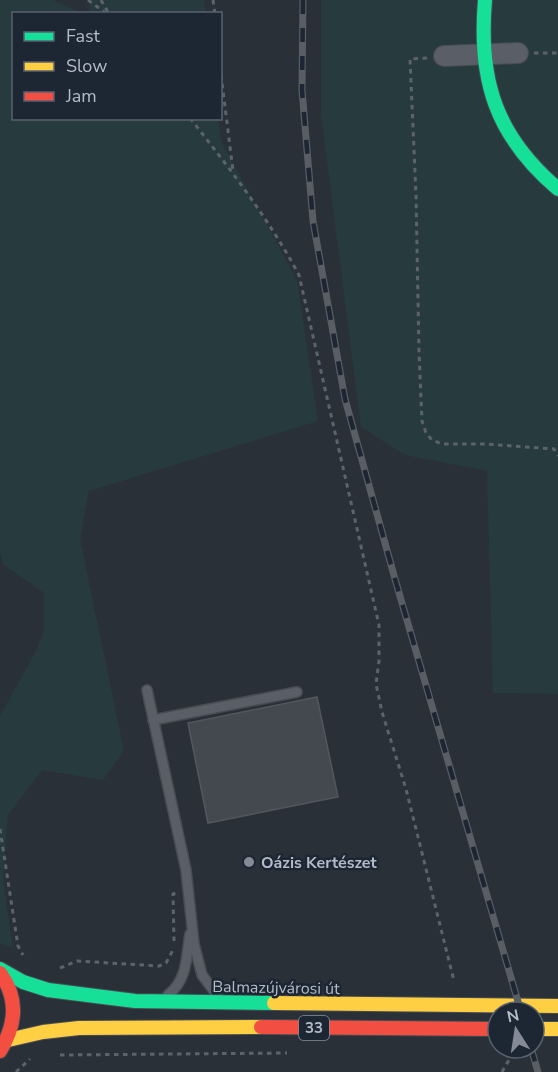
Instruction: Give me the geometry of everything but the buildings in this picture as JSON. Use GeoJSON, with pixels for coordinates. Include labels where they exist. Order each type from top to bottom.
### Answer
{"type":"FeatureCollection","features":[{"type":"Feature","properties":{"kind":"main road"},"geometry":{"type":"LineString","coordinates":[[485,0],[483,53],[492,101],[503,124],[535,171],[558,189]]}},
{"type":"Feature","properties":{"kind":"main road","name":"Balmazújvárosi út"},"geometry":{"type":"LineString","coordinates":[[0,971],[48,990],[145,1001],[230,1004],[558,1006]]}},
{"type":"Feature","properties":{"kind":"main road","name":"33"},"geometry":{"type":"LineString","coordinates":[[0,971],[14,999],[15,1020],[4,1046]]}},
{"type":"Feature","properties":{"kind":"main road","name":"33"},"geometry":{"type":"LineString","coordinates":[[4,1046],[23,1035],[48,1030],[486,1029]]}},
{"type":"Feature","properties":{"kind":"street"},"geometry":{"type":"LineString","coordinates":[[444,56],[518,53]]}},
{"type":"Feature","properties":{"kind":"lane"},"geometry":{"type":"LineString","coordinates":[[147,690],[186,870],[191,929],[202,975],[219,997],[230,1004]]}},
{"type":"Feature","properties":{"kind":"lane"},"geometry":{"type":"LineString","coordinates":[[153,720],[297,692]]}},
{"type":"Feature","properties":{"kind":"lane"},"geometry":{"type":"LineString","coordinates":[[145,1001],[163,998],[175,989],[184,975],[191,929]]}},
{"type":"Feature","properties":{"kind":"path"},"geometry":{"type":"LineString","coordinates":[[88,0],[105,12]]}},
{"type":"Feature","properties":{"kind":"path"},"geometry":{"type":"LineString","coordinates":[[518,53],[558,53]]}},
{"type":"Feature","properties":{"kind":"path"},"geometry":{"type":"LineString","coordinates":[[444,56],[410,59],[422,421],[426,433],[432,440],[442,444],[535,447],[554,449],[558,456]]}},
{"type":"Feature","properties":{"kind":"path"},"geometry":{"type":"LineString","coordinates":[[222,82],[233,173]]}},
{"type":"Feature","properties":{"kind":"path"},"geometry":{"type":"LineString","coordinates":[[192,120],[233,173],[280,240],[299,275],[379,625],[379,661],[376,684],[382,712],[406,789],[460,1006]]}},
{"type":"Feature","properties":{"kind":"path"},"geometry":{"type":"LineString","coordinates":[[0,829],[18,945],[25,959]]}},
{"type":"Feature","properties":{"kind":"path"},"geometry":{"type":"LineString","coordinates":[[48,990],[56,970],[77,961],[130,966],[159,966],[166,963],[174,948],[173,894],[189,892]]}},
{"type":"Feature","properties":{"kind":"path"},"geometry":{"type":"LineString","coordinates":[[48,1030],[50,1055],[295,1053]]}},
{"type":"Feature","properties":{"kind":"path"},"geometry":{"type":"LineString","coordinates":[[16,1072],[32,1057]]}},
{"type":"Feature","properties":{"kind":"green space"},"geometry":{"type":"Polygon","coordinates":[[[0,0],[53,0],[79,12],[12,12],[12,120],[218,120],[221,141],[297,280],[318,421],[89,491],[80,539],[124,751],[103,780],[42,770],[8,815],[3,879],[13,948],[0,943],[0,716],[37,649],[44,630],[44,593],[3,564],[0,553],[0,0]]]}},
{"type":"Feature","properties":{"kind":"green space"},"geometry":{"type":"Polygon","coordinates":[[[89,0],[204,0],[206,12],[90,12],[89,0]]]}},
{"type":"Feature","properties":{"kind":"green space"},"geometry":{"type":"Polygon","coordinates":[[[321,0],[558,0],[558,694],[493,693],[487,471],[405,455],[361,427],[321,114],[321,0]]]}},
{"type":"Feature","properties":{"kind":"railway"},"geometry":{"type":"LineString","coordinates":[[303,0],[302,90],[313,221],[345,399],[518,1000]]}},
{"type":"Feature","properties":{"kind":"railway"},"geometry":{"type":"LineString","coordinates":[[534,1060],[538,1072]]}},
{"type":"Feature","properties":{"kind":"traffic: fast"},"geometry":{"type":"LineString","coordinates":[[485,0],[485,56],[496,105],[519,148],[558,189]]}},
{"type":"Feature","properties":{"kind":"traffic: fast"},"geometry":{"type":"LineString","coordinates":[[0,969],[23,982],[48,990],[135,1001],[274,1003]]}},
{"type":"Feature","properties":{"kind":"traffic: slow"},"geometry":{"type":"LineString","coordinates":[[274,1003],[558,1006]]}},
{"type":"Feature","properties":{"kind":"traffic: slow"},"geometry":{"type":"LineString","coordinates":[[8,1040],[43,1032],[79,1028],[261,1027]]}},
{"type":"Feature","properties":{"kind":"traffic: slow"},"geometry":{"type":"LineString","coordinates":[[546,1029],[558,1029]]}},
{"type":"Feature","properties":{"kind":"traffic: jam"},"geometry":{"type":"LineString","coordinates":[[0,973],[13,1002],[12,1022],[0,1051]]}},
{"type":"Feature","properties":{"kind":"traffic: jam"},"geometry":{"type":"LineString","coordinates":[[261,1027],[486,1029]]}},
{"type":"Feature","properties":{"kind":"place","name":"Oázis Kertészet"},"geometry":{"type":"Point","coordinates":[249,862]}}]}
